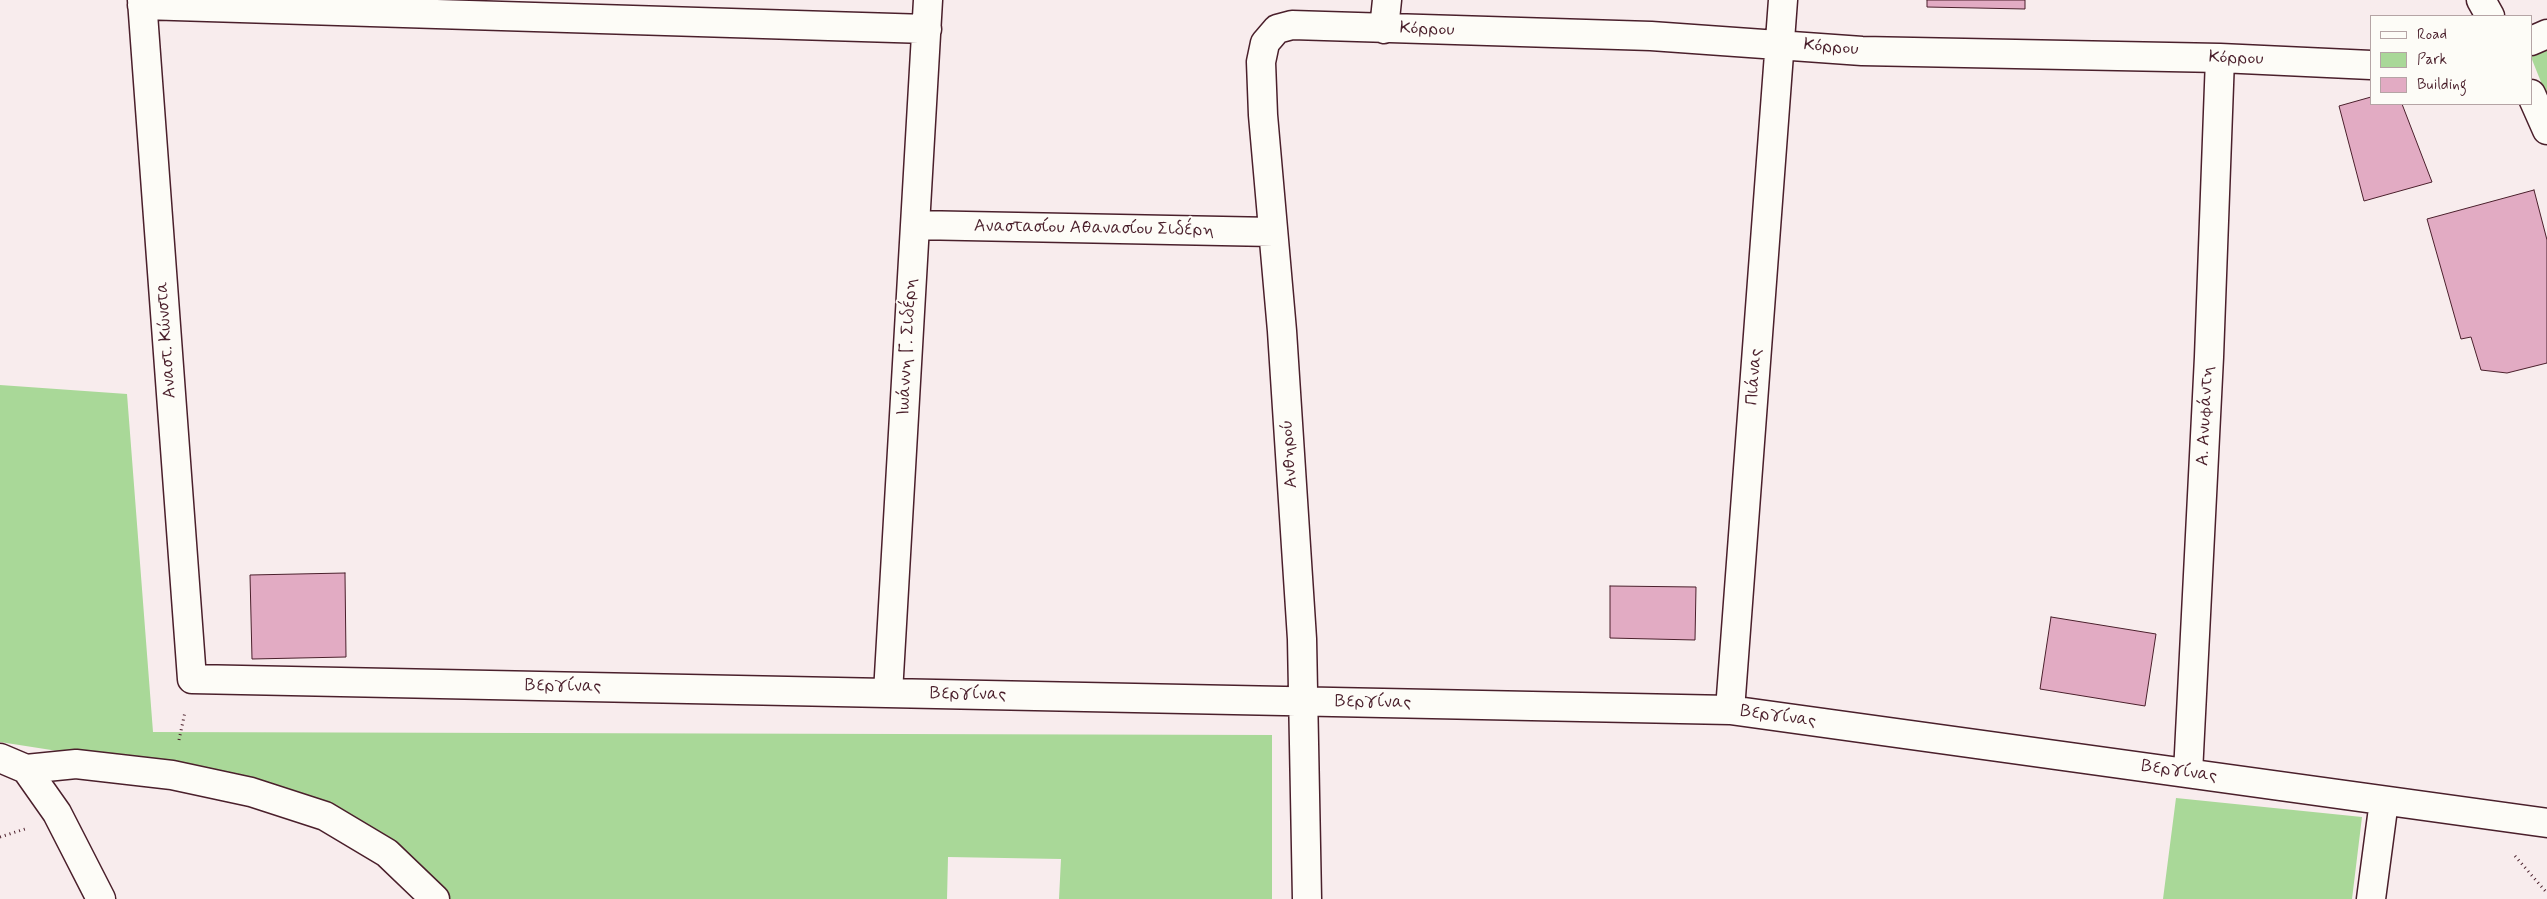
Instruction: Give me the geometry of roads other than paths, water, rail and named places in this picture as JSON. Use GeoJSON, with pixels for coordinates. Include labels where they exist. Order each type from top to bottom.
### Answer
{"type":"FeatureCollection","features":[{"type":"Feature","properties":{"kind":"street","name":"Ιωάννη Γ. Σιδέρη"},"geometry":{"type":"LineString","coordinates":[[888,693],[928,0]]}},
{"type":"Feature","properties":{"kind":"street"},"geometry":{"type":"LineString","coordinates":[[1384,29],[1387,0]]}},
{"type":"Feature","properties":{"kind":"street","name":"Πιάνας"},"geometry":{"type":"LineString","coordinates":[[1730,710],[1783,0]]}},
{"type":"Feature","properties":{"kind":"street"},"geometry":{"type":"LineString","coordinates":[[2481,0],[2489,15]]}},
{"type":"Feature","properties":{"kind":"street"},"geometry":{"type":"LineString","coordinates":[[142,3],[927,29]]}},
{"type":"Feature","properties":{"kind":"street","name":"Αναστ. Κώνστα"},"geometry":{"type":"LineString","coordinates":[[142,3],[192,680]]}},
{"type":"Feature","properties":{"kind":"street","name":"Κόρρου"},"geometry":{"type":"LineString","coordinates":[[1292,25],[1651,36],[1879,51],[2220,58],[2370,65]]}},
{"type":"Feature","properties":{"kind":"street","name":"Ανθηρού"},"geometry":{"type":"LineString","coordinates":[[1292,25],[1277,29],[1265,43],[1261,62],[1300,610],[1307,899]]}},
{"type":"Feature","properties":{"kind":"street"},"geometry":{"type":"LineString","coordinates":[[2532,42],[2547,34]]}},
{"type":"Feature","properties":{"kind":"street","name":"Α. Ανυφάντη"},"geometry":{"type":"LineString","coordinates":[[2188,773],[2209,357],[2220,58]]}},
{"type":"Feature","properties":{"kind":"street"},"geometry":{"type":"LineString","coordinates":[[2532,96],[2547,130]]}},
{"type":"Feature","properties":{"kind":"street","name":"Αναστασίου Αθανασίου Σιδέρη"},"geometry":{"type":"LineString","coordinates":[[915,225],[1273,232]]}},
{"type":"Feature","properties":{"kind":"street","name":"Βεργίνας"},"geometry":{"type":"LineString","coordinates":[[192,680],[1730,710],[2547,823]]}},
{"type":"Feature","properties":{"kind":"street"},"geometry":{"type":"LineString","coordinates":[[0,758],[26,769],[76,764],[172,775],[252,792],[325,816],[387,853],[435,899]]}},
{"type":"Feature","properties":{"kind":"street"},"geometry":{"type":"LineString","coordinates":[[26,769],[57,813],[101,899]]}},
{"type":"Feature","properties":{"kind":"street"},"geometry":{"type":"LineString","coordinates":[[2371,899],[2384,800]]}}]}
